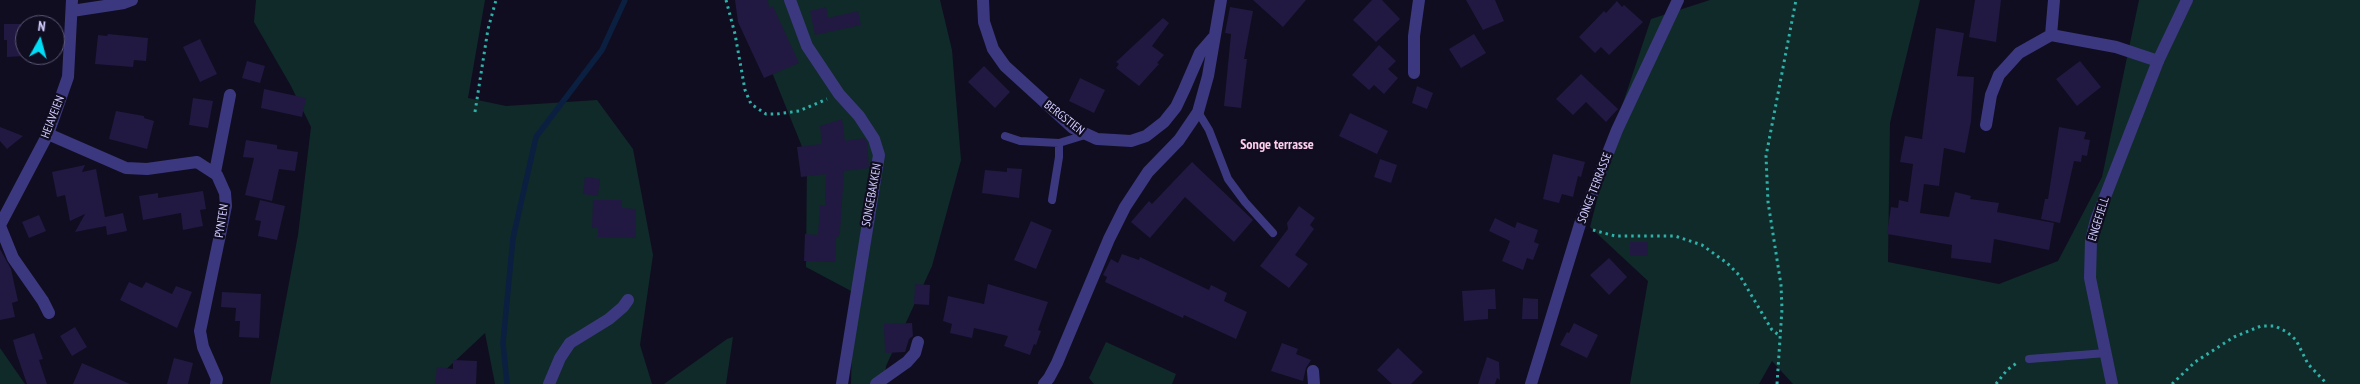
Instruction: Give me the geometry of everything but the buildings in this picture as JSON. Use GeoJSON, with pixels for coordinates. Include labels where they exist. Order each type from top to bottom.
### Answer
{"type":"FeatureCollection","features":[{"type":"Feature","properties":{"kind":"street"},"geometry":{"type":"LineString","coordinates":[[72,5],[115,5],[132,0]]}},
{"type":"Feature","properties":{"kind":"street","name":"SONGEBAKKEN"},"geometry":{"type":"LineString","coordinates":[[790,0],[807,46],[839,94],[859,116],[874,139],[879,155],[846,344],[842,384]]}},
{"type":"Feature","properties":{"kind":"street","name":"BERGSTIEN"},"geometry":{"type":"LineString","coordinates":[[982,0],[984,22],[993,49],[1005,66],[1073,128],[1085,136],[1097,139],[1130,141],[1146,136],[1164,122],[1176,107],[1200,53],[1213,38]]}},
{"type":"Feature","properties":{"kind":"street"},"geometry":{"type":"LineString","coordinates":[[1044,384],[1050,378],[1057,363],[1109,239],[1126,207],[1148,172],[1179,140],[1198,112],[1208,76],[1221,0]]}},
{"type":"Feature","properties":{"kind":"street"},"geometry":{"type":"LineString","coordinates":[[1414,72],[1414,36],[1419,0]]}},
{"type":"Feature","properties":{"kind":"street","name":"SONGE TERRASSE"},"geometry":{"type":"LineString","coordinates":[[1531,384],[1580,224],[1618,130],[1678,0]]}},
{"type":"Feature","properties":{"kind":"street"},"geometry":{"type":"LineString","coordinates":[[2051,35],[2054,0]]}},
{"type":"Feature","properties":{"kind":"street","name":"ENGEFJELL"},"geometry":{"type":"LineString","coordinates":[[2112,384],[2090,278],[2091,240],[2096,220],[2158,60],[2187,0]]}},
{"type":"Feature","properties":{"kind":"street","name":"HEIAVEIEN"},"geometry":{"type":"LineString","coordinates":[[49,314],[43,301],[13,258],[0,225],[48,134],[68,77],[72,5]]}},
{"type":"Feature","properties":{"kind":"street"},"geometry":{"type":"LineString","coordinates":[[1986,125],[1991,95],[1999,75],[2019,53],[2051,35],[2116,47],[2158,60]]}},
{"type":"Feature","properties":{"kind":"street"},"geometry":{"type":"LineString","coordinates":[[48,134],[126,168],[147,169],[197,162],[215,172],[230,95]]}},
{"type":"Feature","properties":{"kind":"street","name":"PYNTEN"},"geometry":{"type":"LineString","coordinates":[[215,172],[225,193],[226,206],[200,331],[203,347],[217,379],[216,384]]}},
{"type":"Feature","properties":{"kind":"street"},"geometry":{"type":"LineString","coordinates":[[549,384],[560,358],[570,343],[609,319],[623,308],[628,300]]}},
{"type":"Feature","properties":{"kind":"street"},"geometry":{"type":"LineString","coordinates":[[876,384],[907,362],[915,353],[918,342]]}},
{"type":"Feature","properties":{"kind":"street"},"geometry":{"type":"LineString","coordinates":[[1313,371],[1314,384]]}},
{"type":"Feature","properties":{"kind":"lane"},"geometry":{"type":"LineString","coordinates":[[1198,112],[1209,130],[1228,179],[1244,202],[1273,233]]}},
{"type":"Feature","properties":{"kind":"lane"},"geometry":{"type":"LineString","coordinates":[[1005,136],[1020,141],[1059,142],[1085,136]]}},
{"type":"Feature","properties":{"kind":"lane"},"geometry":{"type":"LineString","coordinates":[[1052,200],[1059,157],[1059,142]]}},
{"type":"Feature","properties":{"kind":"lane"},"geometry":{"type":"LineString","coordinates":[[2028,359],[2106,353]]}},
{"type":"Feature","properties":{"kind":"path"},"geometry":{"type":"LineString","coordinates":[[475,112],[488,29],[496,0]]}},
{"type":"Feature","properties":{"kind":"path"},"geometry":{"type":"LineString","coordinates":[[726,0],[735,34],[744,90],[752,104],[766,114],[777,114],[799,111],[839,94]]}},
{"type":"Feature","properties":{"kind":"path"},"geometry":{"type":"LineString","coordinates":[[1778,384],[1781,336],[1781,285],[1768,202],[1766,156],[1796,0]]}},
{"type":"Feature","properties":{"kind":"path"},"geometry":{"type":"LineString","coordinates":[[1580,224],[1602,234],[1675,236],[1702,245],[1727,263],[1740,276],[1772,330],[1781,336]]}},
{"type":"Feature","properties":{"kind":"path"},"geometry":{"type":"LineString","coordinates":[[2172,384],[2195,362],[2234,337],[2260,326],[2275,326],[2287,332],[2296,340],[2308,364],[2327,384]]}},
{"type":"Feature","properties":{"kind":"path"},"geometry":{"type":"LineString","coordinates":[[1996,384],[2007,370],[2028,359]]}},
{"type":"Feature","properties":{"kind":"green space"},"geometry":{"type":"Polygon","coordinates":[[[256,0],[485,0],[468,98],[506,106],[597,100],[633,149],[653,255],[640,345],[652,384],[495,384],[485,333],[438,377],[438,384],[270,384],[298,235],[311,127],[291,86],[254,22],[256,0]]]}},
{"type":"Feature","properties":{"kind":"green space"},"geometry":{"type":"Polygon","coordinates":[[[745,0],[940,0],[952,50],[961,160],[932,266],[886,366],[884,384],[851,384],[853,292],[806,267],[807,159],[745,0]]]}},
{"type":"Feature","properties":{"kind":"green space"},"geometry":{"type":"Polygon","coordinates":[[[1710,0],[1920,0],[1890,123],[1888,262],[1999,284],[2058,261],[2102,177],[2139,0],[2360,0],[2360,384],[1793,384],[1772,361],[1759,384],[1630,384],[1648,281],[1590,227],[1617,121],[1651,19],[1710,0]]]}},
{"type":"Feature","properties":{"kind":"green space"},"geometry":{"type":"Polygon","coordinates":[[[733,337],[726,384],[664,384],[727,339],[733,337]]]}},
{"type":"Feature","properties":{"kind":"green space"},"geometry":{"type":"Polygon","coordinates":[[[1106,342],[1176,374],[1172,384],[1094,384],[1089,378],[1106,342]]]}},
{"type":"Feature","properties":{"kind":"green space"},"geometry":{"type":"Polygon","coordinates":[[[0,348],[25,384],[0,384],[0,348]]]}},
{"type":"Feature","properties":{"kind":"waterway"},"geometry":{"type":"LineString","coordinates":[[507,384],[503,343],[513,238],[536,137],[602,50],[625,0]]}},
{"type":"Feature","properties":{"kind":"district","name":"Songe terrasse"},"geometry":{"type":"Point","coordinates":[1277,145]}}]}
